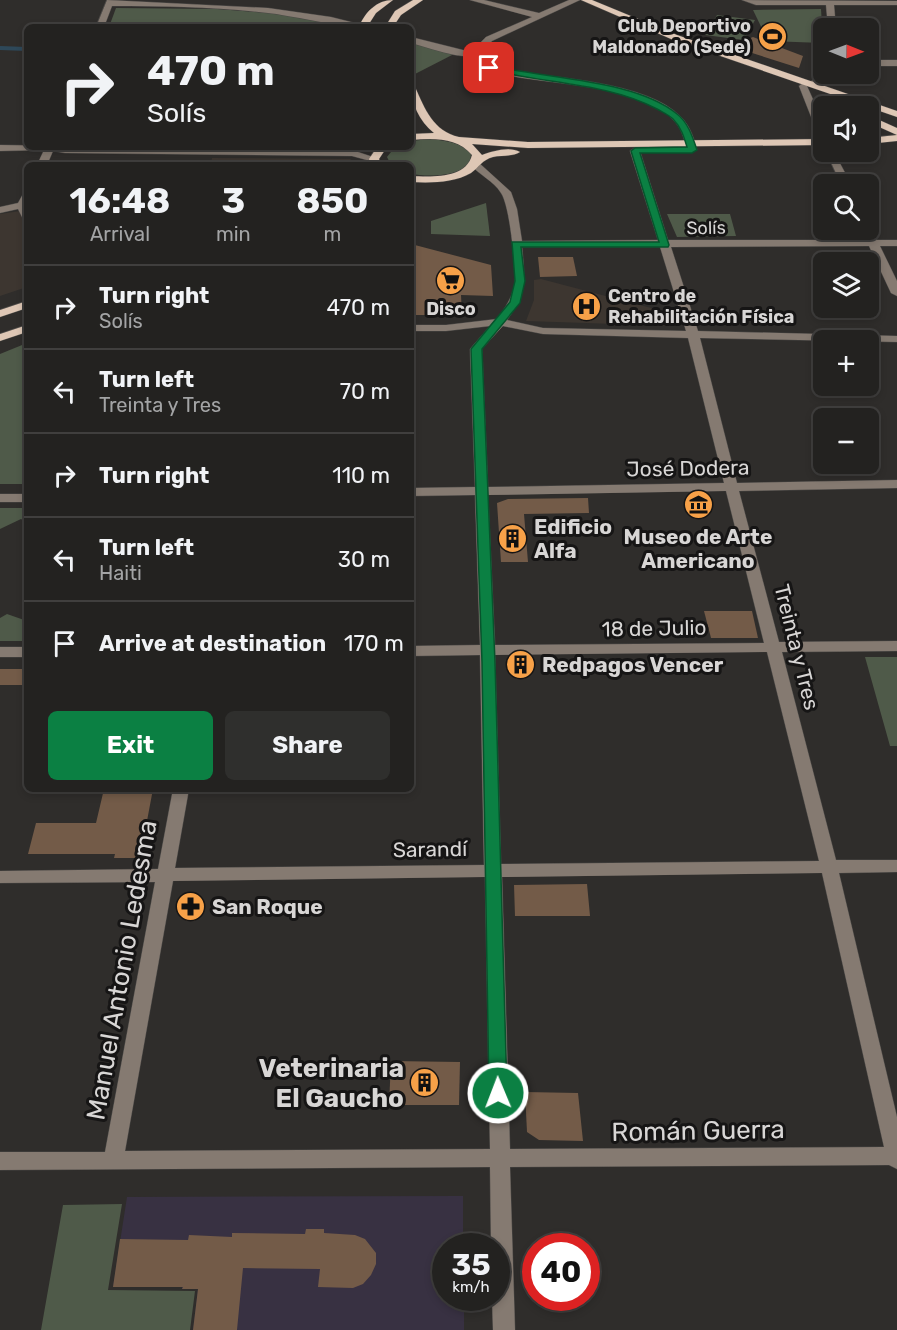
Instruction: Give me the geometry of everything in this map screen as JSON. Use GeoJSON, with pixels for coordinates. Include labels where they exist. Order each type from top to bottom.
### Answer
{"type":"FeatureCollection","features":[{"type":"Feature","properties":{"kind":"main road"},"geometry":{"type":"LineString","coordinates":[[364,24],[376,8],[389,0]]}},
{"type":"Feature","properties":{"kind":"main road"},"geometry":{"type":"LineString","coordinates":[[391,24],[398,13],[419,0]]}},
{"type":"Feature","properties":{"kind":"main road"},"geometry":{"type":"LineString","coordinates":[[574,0],[643,32],[897,114]]}},
{"type":"Feature","properties":{"kind":"main road"},"geometry":{"type":"LineString","coordinates":[[585,0],[674,37],[807,85],[827,96]]}},
{"type":"Feature","properties":{"kind":"main road"},"geometry":{"type":"LineString","coordinates":[[414,94],[428,124],[436,133],[474,149],[476,162]]}},
{"type":"Feature","properties":{"kind":"main road"},"geometry":{"type":"LineString","coordinates":[[879,123],[897,132]]}},
{"type":"Feature","properties":{"kind":"main road"},"geometry":{"type":"LineString","coordinates":[[414,137],[528,145],[813,148]]}},
{"type":"Feature","properties":{"kind":"main road"},"geometry":{"type":"LineString","coordinates":[[879,140],[897,138]]}},
{"type":"Feature","properties":{"kind":"main road"},"geometry":{"type":"LineString","coordinates":[[414,180],[453,176],[464,172],[476,162],[492,154],[512,152],[635,151],[813,142]]}},
{"type":"Feature","properties":{"kind":"main road"},"geometry":{"type":"LineString","coordinates":[[879,148],[897,149]]}},
{"type":"Feature","properties":{"kind":"main road"},"geometry":{"type":"LineString","coordinates":[[0,314],[24,305]]}},
{"type":"Feature","properties":{"kind":"main road"},"geometry":{"type":"LineString","coordinates":[[0,338],[24,329]]}},
{"type":"Feature","properties":{"kind":"street"},"geometry":{"type":"LineString","coordinates":[[474,0],[540,16]]}},
{"type":"Feature","properties":{"kind":"street"},"geometry":{"type":"LineString","coordinates":[[474,55],[489,39],[574,0]]}},
{"type":"Feature","properties":{"kind":"street"},"geometry":{"type":"LineString","coordinates":[[746,0],[756,3],[897,3]]}},
{"type":"Feature","properties":{"kind":"street"},"geometry":{"type":"LineString","coordinates":[[101,24],[110,2],[217,5],[301,13],[353,24]]}},
{"type":"Feature","properties":{"kind":"street"},"geometry":{"type":"LineString","coordinates":[[830,3],[831,18]]}},
{"type":"Feature","properties":{"kind":"street"},"geometry":{"type":"LineString","coordinates":[[414,41],[456,53],[474,55],[489,68],[503,72],[616,90],[641,98],[675,116],[686,132],[691,147]]}},
{"type":"Feature","properties":{"kind":"street"},"geometry":{"type":"LineString","coordinates":[[879,63],[897,63]]}},
{"type":"Feature","properties":{"kind":"street"},"geometry":{"type":"LineString","coordinates":[[813,83],[807,85],[813,103]]}},
{"type":"Feature","properties":{"kind":"street"},"geometry":{"type":"LineString","coordinates":[[0,148],[24,148]]}},
{"type":"Feature","properties":{"kind":"street"},"geometry":{"type":"LineString","coordinates":[[254,150],[352,153],[373,162]]}},
{"type":"Feature","properties":{"kind":"street","name":"Treinta y Tres"},"geometry":{"type":"LineString","coordinates":[[635,151],[693,335],[829,867],[897,1158]]}},
{"type":"Feature","properties":{"kind":"street"},"geometry":{"type":"LineString","coordinates":[[469,343],[509,312],[519,292],[516,244],[507,193],[498,183],[484,175],[476,162]]}},
{"type":"Feature","properties":{"kind":"street"},"geometry":{"type":"LineString","coordinates":[[0,210],[24,201]]}},
{"type":"Feature","properties":{"kind":"street"},"geometry":{"type":"LineString","coordinates":[[872,240],[897,293]]}},
{"type":"Feature","properties":{"kind":"street","name":"Solís"},"geometry":{"type":"LineString","coordinates":[[516,244],[897,243]]}},
{"type":"Feature","properties":{"kind":"street"},"geometry":{"type":"LineString","coordinates":[[414,328],[446,328],[499,322],[543,331],[897,339]]}},
{"type":"Feature","properties":{"kind":"street"},"geometry":{"type":"LineString","coordinates":[[446,328],[469,343]]}},
{"type":"Feature","properties":{"kind":"street"},"geometry":{"type":"LineString","coordinates":[[469,343],[480,490],[487,651],[504,1330]]}},
{"type":"Feature","properties":{"kind":"street","name":"José Dodera"},"geometry":{"type":"LineString","coordinates":[[414,492],[897,484]]}},
{"type":"Feature","properties":{"kind":"street"},"geometry":{"type":"LineString","coordinates":[[0,498],[24,498]]}},
{"type":"Feature","properties":{"kind":"street","name":"18 de Julio"},"geometry":{"type":"LineString","coordinates":[[414,651],[897,646]]}},
{"type":"Feature","properties":{"kind":"street"},"geometry":{"type":"LineString","coordinates":[[0,652],[24,651]]}},
{"type":"Feature","properties":{"kind":"street","name":"Manuel Antonio Ledesma"},"geometry":{"type":"LineString","coordinates":[[113,1161],[180,792]]}},
{"type":"Feature","properties":{"kind":"street","name":"Sarandí"},"geometry":{"type":"LineString","coordinates":[[0,877],[897,866]]}},
{"type":"Feature","properties":{"kind":"street","name":"Román Guerra"},"geometry":{"type":"LineString","coordinates":[[0,1161],[897,1158]]}},
{"type":"Feature","properties":{"kind":"shaded area"},"geometry":{"type":"Polygon","coordinates":[[[212,158],[350,159],[355,162],[211,162],[212,158]]]}},
{"type":"Feature","properties":{"kind":"shaded area"},"geometry":{"type":"Polygon","coordinates":[[[24,210],[24,288],[0,296],[0,214],[24,210]]]}},
{"type":"Feature","properties":{"kind":"shaded area","name":"Centro de Rehabilitación Física"},"geometry":{"type":"Polygon","coordinates":[[[541,279],[674,314],[675,326],[526,321],[534,300],[534,280],[541,279]]]}},
{"type":"Feature","properties":{"kind":"shaded area"},"geometry":{"type":"Polygon","coordinates":[[[463,1196],[463,1233],[432,1233],[432,1311],[464,1311],[464,1330],[193,1330],[198,1289],[113,1287],[127,1197],[463,1196]]]}},
{"type":"Feature","properties":{"kind":"green space"},"geometry":{"type":"Polygon","coordinates":[[[116,8],[218,9],[281,14],[336,24],[110,24],[116,8]]]}},
{"type":"Feature","properties":{"kind":"green space"},"geometry":{"type":"Polygon","coordinates":[[[821,9],[822,18],[813,18],[813,43],[768,41],[753,10],[821,9]]]}},
{"type":"Feature","properties":{"kind":"green space"},"geometry":{"type":"Polygon","coordinates":[[[717,15],[755,20],[744,40],[705,35],[717,15]]]}},
{"type":"Feature","properties":{"kind":"green space"},"geometry":{"type":"Polygon","coordinates":[[[414,44],[454,54],[415,74],[414,44]]]}},
{"type":"Feature","properties":{"kind":"green space"},"geometry":{"type":"Polygon","coordinates":[[[430,139],[453,143],[463,147],[471,154],[469,162],[456,172],[428,176],[414,174],[414,162],[390,162],[387,157],[393,150],[414,150],[414,141],[430,139]]]}},
{"type":"Feature","properties":{"kind":"green space"},"geometry":{"type":"Polygon","coordinates":[[[486,203],[490,236],[431,234],[431,221],[486,203]]]}},
{"type":"Feature","properties":{"kind":"green space"},"geometry":{"type":"Polygon","coordinates":[[[667,214],[730,214],[736,236],[677,237],[667,214]]]}},
{"type":"Feature","properties":{"kind":"green space"},"geometry":{"type":"Polygon","coordinates":[[[24,344],[24,484],[0,484],[0,354],[24,344]]]}},
{"type":"Feature","properties":{"kind":"green space"},"geometry":{"type":"Polygon","coordinates":[[[0,508],[24,508],[24,521],[21,519],[0,529],[0,508]]]}},
{"type":"Feature","properties":{"kind":"green space"},"geometry":{"type":"Polygon","coordinates":[[[7,614],[24,620],[24,641],[0,641],[0,618],[7,614]]]}},
{"type":"Feature","properties":{"kind":"green space"},"geometry":{"type":"Polygon","coordinates":[[[865,657],[897,657],[897,746],[890,746],[865,657]]]}},
{"type":"Feature","properties":{"kind":"green space"},"geometry":{"type":"Polygon","coordinates":[[[122,1204],[108,1290],[195,1291],[190,1330],[41,1330],[63,1205],[122,1204]]]}},
{"type":"Feature","properties":{"kind":"building"},"geometry":{"type":"Polygon","coordinates":[[[753,37],[803,56],[799,68],[730,46],[753,37]]]}},
{"type":"Feature","properties":{"kind":"building","name":"Disco"},"geometry":{"type":"Polygon","coordinates":[[[414,245],[491,265],[493,296],[461,295],[462,315],[414,315],[414,245]]]}},
{"type":"Feature","properties":{"kind":"building"},"geometry":{"type":"Polygon","coordinates":[[[538,257],[573,257],[577,276],[540,277],[538,257]]]}},
{"type":"Feature","properties":{"kind":"building","name":"Edificio Alfa"},"geometry":{"type":"Polygon","coordinates":[[[588,498],[589,513],[524,514],[528,562],[501,562],[497,503],[508,499],[588,498]]]}},
{"type":"Feature","properties":{"kind":"building"},"geometry":{"type":"Polygon","coordinates":[[[704,611],[752,611],[758,638],[711,638],[704,611]]]}},
{"type":"Feature","properties":{"kind":"building"},"geometry":{"type":"Polygon","coordinates":[[[0,669],[24,669],[24,685],[0,685],[0,669]]]}},
{"type":"Feature","properties":{"kind":"building"},"geometry":{"type":"Polygon","coordinates":[[[103,792],[152,792],[140,858],[114,858],[115,854],[28,854],[36,823],[96,823],[103,792]]]}},
{"type":"Feature","properties":{"kind":"building"},"geometry":{"type":"Polygon","coordinates":[[[587,884],[590,916],[515,916],[514,885],[587,884]]]}},
{"type":"Feature","properties":{"kind":"building","name":"Veterinaria El Gaucho"},"geometry":{"type":"Polygon","coordinates":[[[391,1061],[460,1062],[459,1105],[389,1105],[391,1061]]]}},
{"type":"Feature","properties":{"kind":"building"},"geometry":{"type":"Polygon","coordinates":[[[525,1092],[578,1093],[583,1141],[539,1140],[527,1132],[525,1092]]]}},
{"type":"Feature","properties":{"kind":"building"},"geometry":{"type":"Polygon","coordinates":[[[306,1229],[324,1229],[324,1233],[355,1235],[365,1239],[376,1253],[376,1264],[371,1275],[363,1284],[353,1288],[318,1287],[320,1269],[243,1268],[237,1330],[193,1330],[198,1289],[113,1287],[120,1239],[188,1240],[189,1235],[232,1237],[232,1233],[305,1234],[306,1229]]]}},
{"type":"Feature","properties":{"kind":"waterway"},"geometry":{"type":"LineString","coordinates":[[0,48],[24,49]]}},
{"type":"Feature","properties":{"kind":"place","name":"Club Deportivo Maldonado (Sede)"},"geometry":{"type":"Point","coordinates":[772,36]}},
{"type":"Feature","properties":{"kind":"place","name":"Disco"},"geometry":{"type":"Point","coordinates":[451,280]}},
{"type":"Feature","properties":{"kind":"place","name":"Centro de Rehabilitación Física"},"geometry":{"type":"Point","coordinates":[587,306]}},
{"type":"Feature","properties":{"kind":"place","name":"Museo de Arte Americano"},"geometry":{"type":"Point","coordinates":[698,505]}},
{"type":"Feature","properties":{"kind":"place","name":"Edificio Alfa"},"geometry":{"type":"Point","coordinates":[513,538]}},
{"type":"Feature","properties":{"kind":"place","name":"Redpagos Vencer"},"geometry":{"type":"Point","coordinates":[521,664]}},
{"type":"Feature","properties":{"kind":"place","name":"San Roque"},"geometry":{"type":"Point","coordinates":[191,906]}},
{"type":"Feature","properties":{"kind":"place","name":"Veterinaria El Gaucho"},"geometry":{"type":"Point","coordinates":[425,1083]}},
{"type":"Feature","properties":{"kind":"route"},"geometry":{"type":"LineString","coordinates":[[489,68],[516,75],[616,90],[659,105],[675,116],[686,132],[692,150],[635,151],[665,245],[516,244],[520,281],[515,303],[476,349],[488,662],[498,1093]]}}]}
